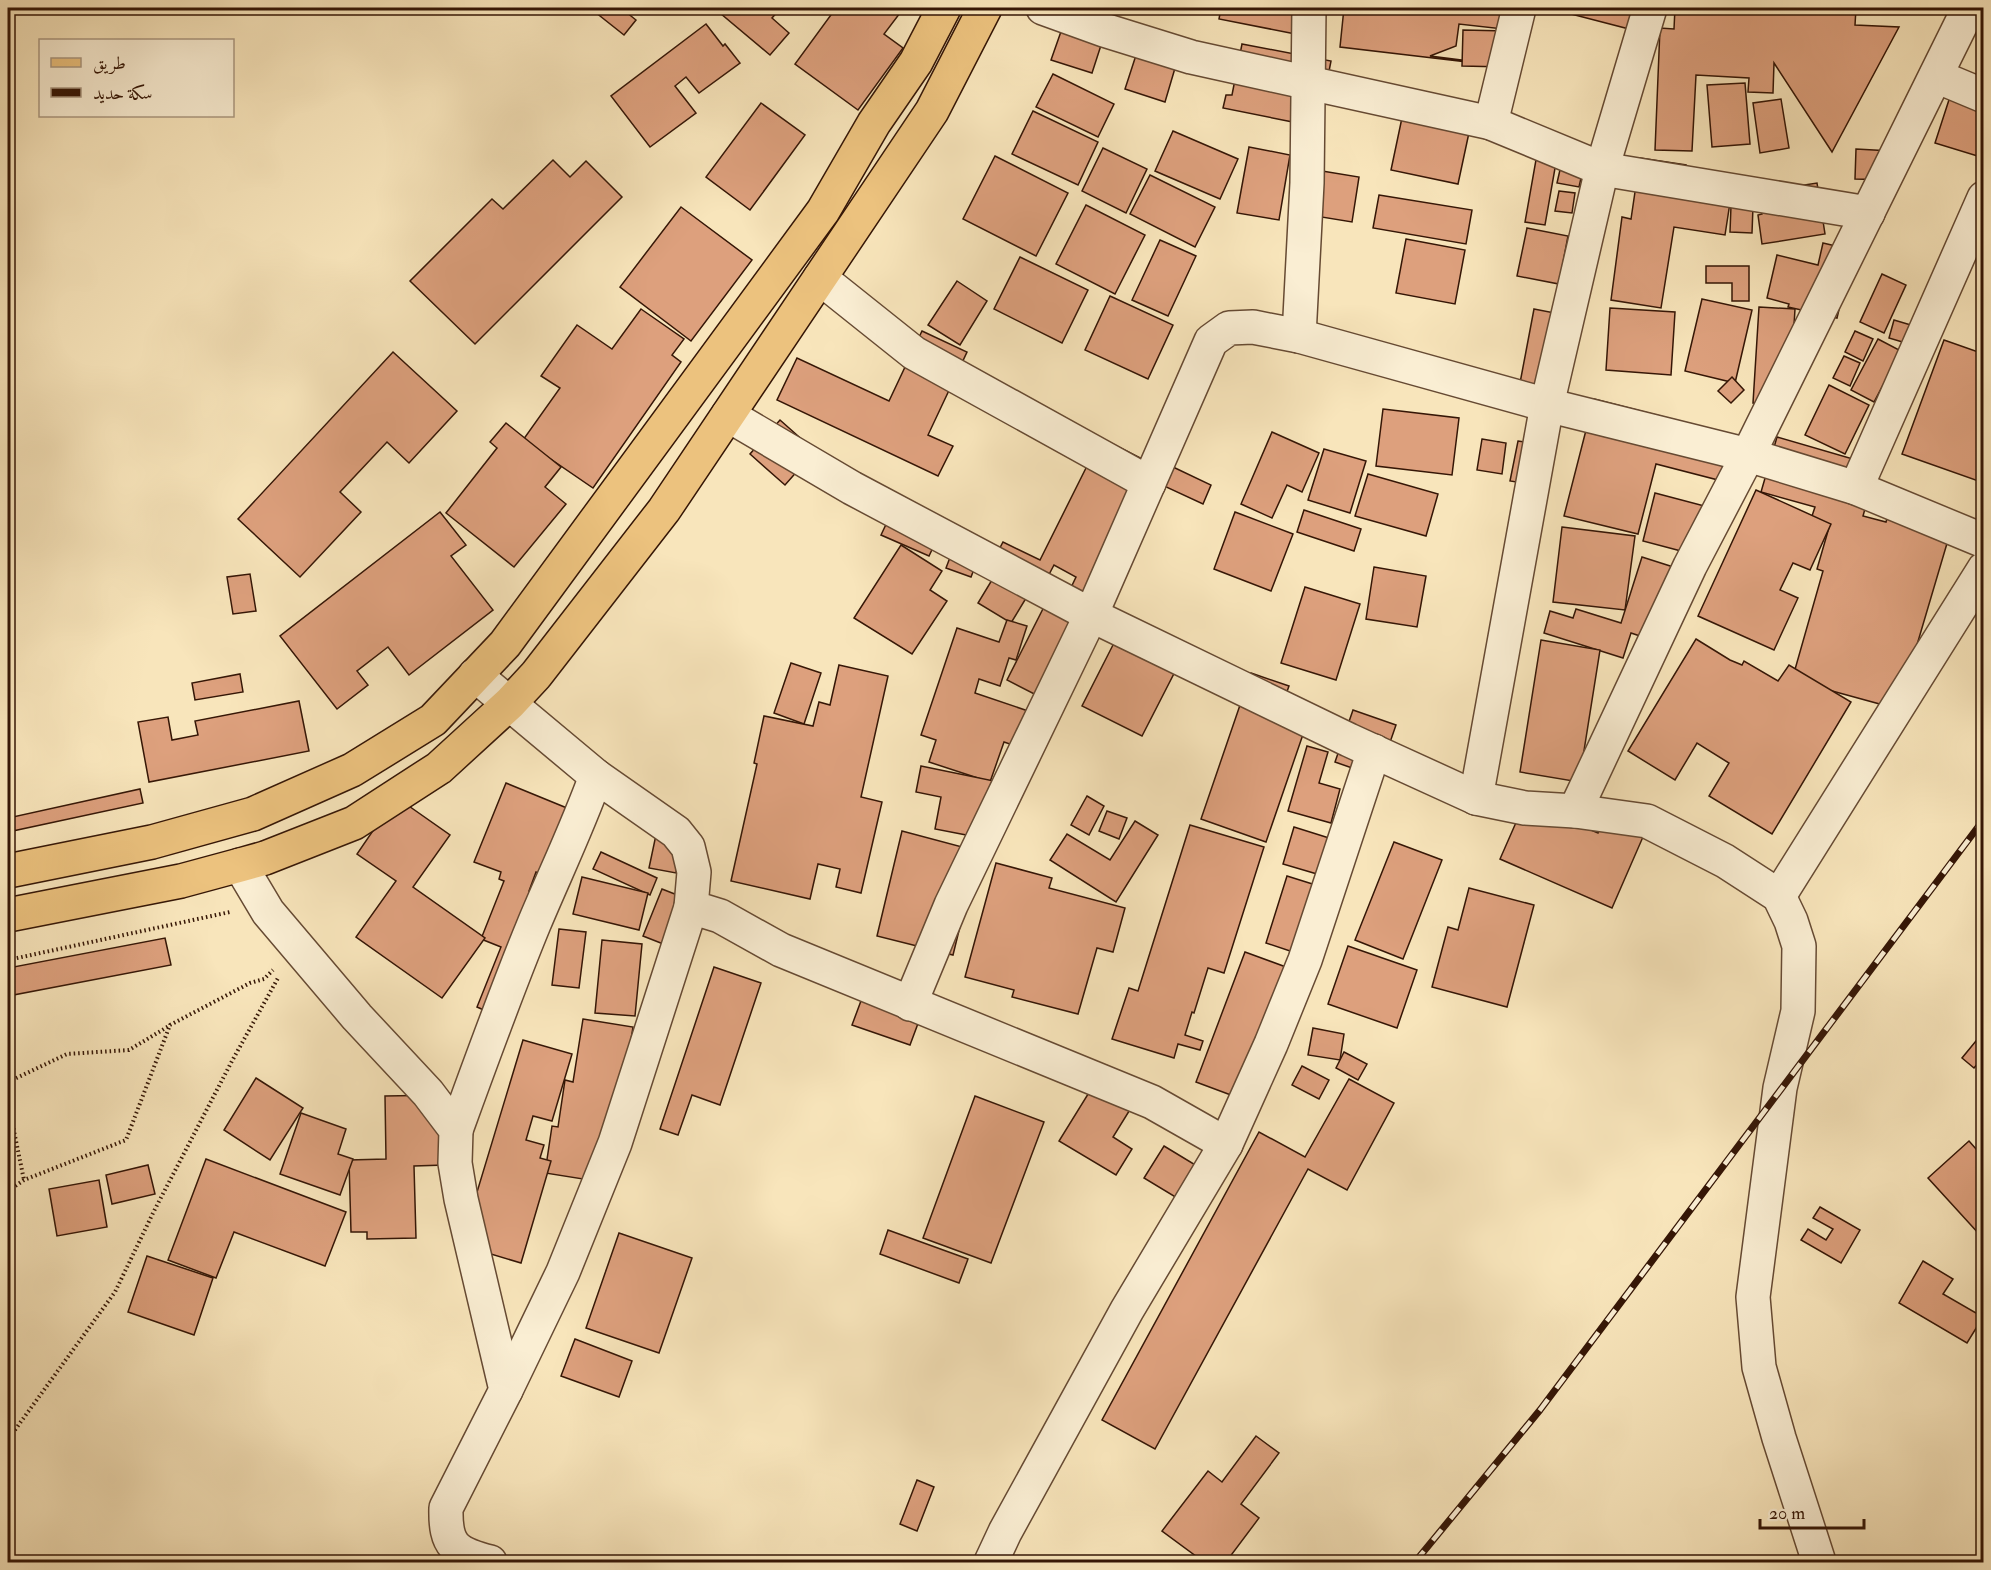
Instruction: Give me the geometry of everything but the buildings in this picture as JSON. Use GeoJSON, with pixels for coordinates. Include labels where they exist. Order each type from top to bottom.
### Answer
{"type":"FeatureCollection","features":[{"type":"Feature","properties":{"kind":"main road"},"geometry":{"type":"LineString","coordinates":[[8,870],[168,838],[253,814],[351,770],[434,720],[511,635],[823,212],[874,123],[916,62],[944,8]]}},
{"type":"Feature","properties":{"kind":"main road"},"geometry":{"type":"LineString","coordinates":[[8,915],[181,881],[265,858],[354,823],[439,768],[510,703],[536,675],[664,510],[932,111],[985,8]]}},
{"type":"Feature","properties":{"kind":"main road"},"geometry":{"type":"LineString","coordinates":[[168,838],[181,881]]}},
{"type":"Feature","properties":{"kind":"street"},"geometry":{"type":"LineString","coordinates":[[1043,8],[1191,57],[1491,123],[1602,169],[1868,213]]}},
{"type":"Feature","properties":{"kind":"street"},"geometry":{"type":"LineString","coordinates":[[1299,336],[1307,183],[1310,8]]}},
{"type":"Feature","properties":{"kind":"street"},"geometry":{"type":"LineString","coordinates":[[1491,123],[1519,8]]}},
{"type":"Feature","properties":{"kind":"street"},"geometry":{"type":"LineString","coordinates":[[1476,798],[1547,405],[1602,169],[1650,8]]}},
{"type":"Feature","properties":{"kind":"street"},"geometry":{"type":"LineString","coordinates":[[1575,811],[1690,566],[1748,455],[1969,8]]}},
{"type":"Feature","properties":{"kind":"street"},"geometry":{"type":"LineString","coordinates":[[1936,76],[1983,96]]}},
{"type":"Feature","properties":{"kind":"street"},"geometry":{"type":"LineString","coordinates":[[1856,488],[1983,198]]}},
{"type":"Feature","properties":{"kind":"street"},"geometry":{"type":"LineString","coordinates":[[820,278],[914,353],[1149,483]]}},
{"type":"Feature","properties":{"kind":"street"},"geometry":{"type":"LineString","coordinates":[[910,1004],[951,905],[1091,615],[1211,341],[1229,328],[1253,327],[1299,336],[1547,405],[1748,455],[1856,488],[1983,541]]}},
{"type":"Feature","properties":{"kind":"street"},"geometry":{"type":"LineString","coordinates":[[728,415],[852,488],[1091,615],[1476,798],[1525,808],[1575,811],[1647,821],[1725,861],[1779,896],[1791,921],[1799,946],[1798,1011],[1780,1088],[1753,1297],[1759,1367],[1819,1563]]}},
{"type":"Feature","properties":{"kind":"street"},"geometry":{"type":"LineString","coordinates":[[1779,896],[1983,569]]}},
{"type":"Feature","properties":{"kind":"street"},"geometry":{"type":"LineString","coordinates":[[475,675],[596,776],[676,832],[688,847],[694,872],[691,907],[615,1143],[563,1272],[446,1508],[445,1528],[455,1548],[469,1557],[490,1563]]}},
{"type":"Feature","properties":{"kind":"street"},"geometry":{"type":"LineString","coordinates":[[991,1563],[1005,1532],[1127,1310],[1226,1144],[1271,1044],[1305,960],[1374,751]]}},
{"type":"Feature","properties":{"kind":"street"},"geometry":{"type":"LineString","coordinates":[[506,1390],[460,1199],[455,1163],[456,1130],[497,1017],[535,922],[578,828],[596,776]]}},
{"type":"Feature","properties":{"kind":"street"},"geometry":{"type":"LineString","coordinates":[[240,865],[268,912],[357,1017],[428,1093],[456,1130]]}},
{"type":"Feature","properties":{"kind":"street"},"geometry":{"type":"LineString","coordinates":[[691,907],[720,916],[782,950],[1152,1102],[1226,1144]]}},
{"type":"Feature","properties":{"kind":"path"},"geometry":{"type":"LineString","coordinates":[[8,960],[231,911],[268,912]]}},
{"type":"Feature","properties":{"kind":"path"},"geometry":{"type":"LineString","coordinates":[[8,1082],[67,1054],[129,1050],[250,983],[264,979],[296,946]]}},
{"type":"Feature","properties":{"kind":"path"},"geometry":{"type":"LineString","coordinates":[[8,1434],[12,1434],[115,1292],[154,1210],[232,1061],[296,946]]}},
{"type":"Feature","properties":{"kind":"path"},"geometry":{"type":"LineString","coordinates":[[8,1191],[24,1180],[126,1140],[170,1026]]}},
{"type":"Feature","properties":{"kind":"path"},"geometry":{"type":"LineString","coordinates":[[8,1102],[24,1180]]}},
{"type":"Feature","properties":{"kind":"railway"},"geometry":{"type":"LineString","coordinates":[[1415,1562],[1540,1410],[1984,819]]}}]}
